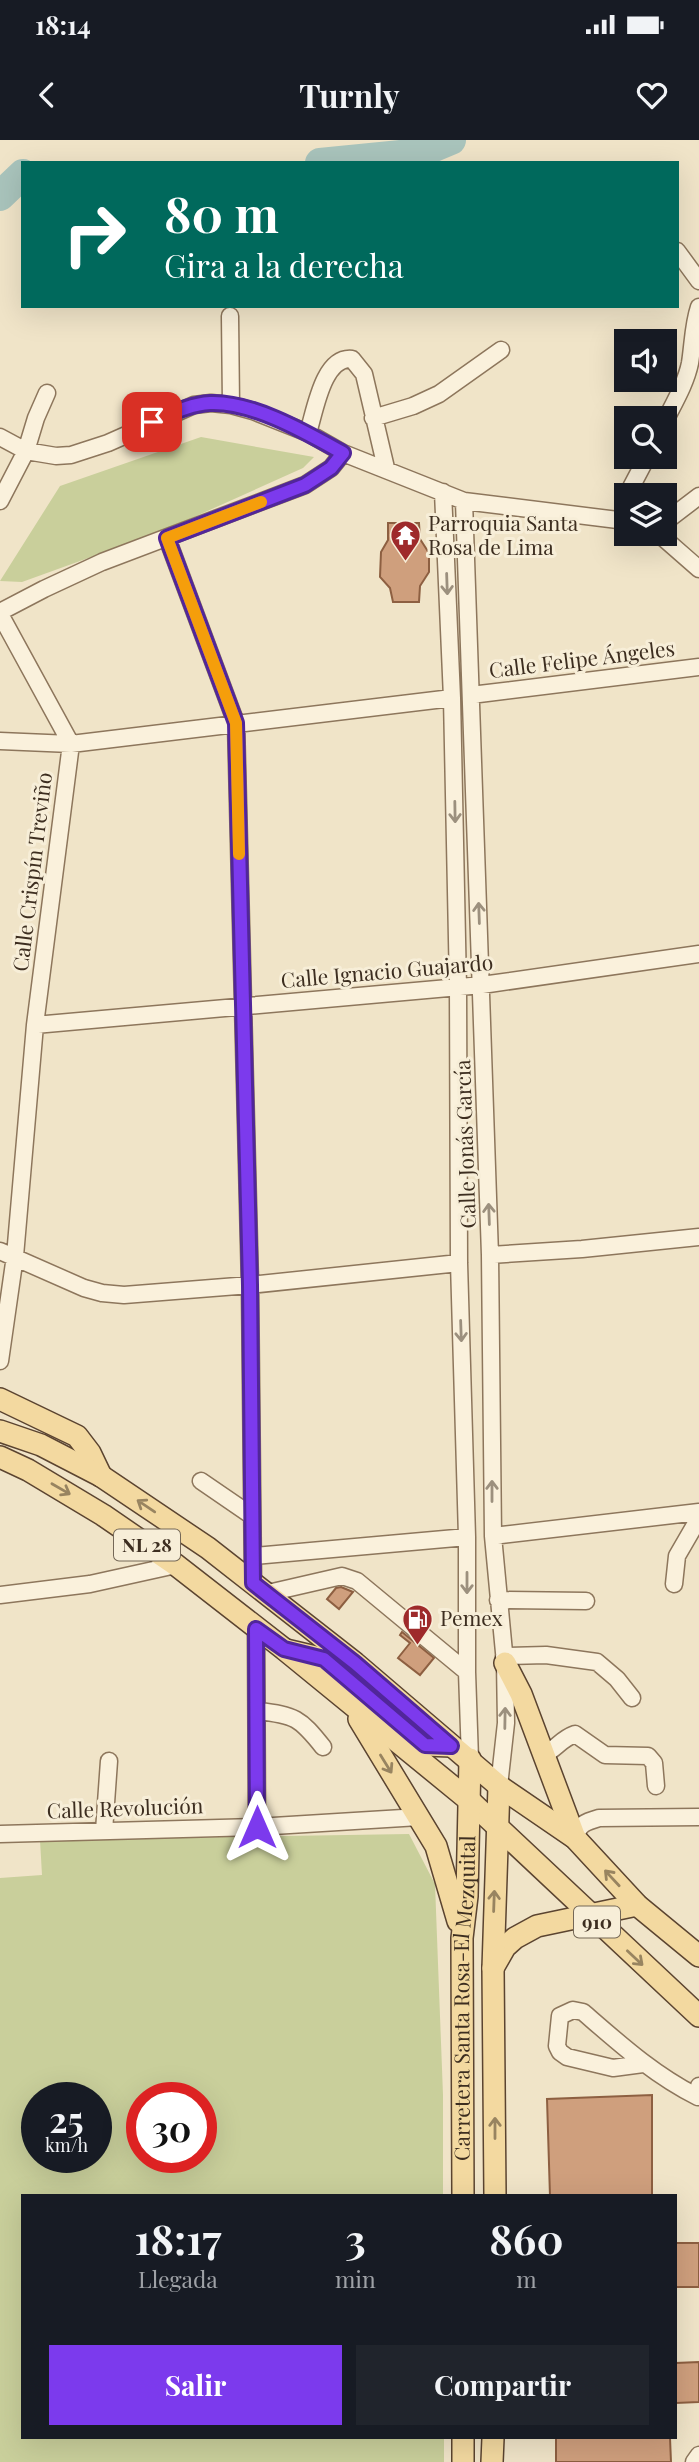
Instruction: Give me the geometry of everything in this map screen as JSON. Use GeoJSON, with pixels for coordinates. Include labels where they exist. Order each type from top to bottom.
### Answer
{"type":"FeatureCollection","features":[{"type":"Feature","properties":{"kind":"main road"},"geometry":{"type":"LineString","coordinates":[[0,1399],[77,1436],[90,1453],[100,1476]]}},
{"type":"Feature","properties":{"kind":"main road","name":"NL 28"},"geometry":{"type":"LineString","coordinates":[[0,1431],[41,1445],[100,1476],[208,1548],[355,1663],[499,1786]]}},
{"type":"Feature","properties":{"kind":"main road","name":"NL 28"},"geometry":{"type":"LineString","coordinates":[[0,1457],[63,1490],[176,1565],[284,1649],[470,1801],[496,1827]]}},
{"type":"Feature","properties":{"kind":"main road"},"geometry":{"type":"LineString","coordinates":[[176,1565],[209,1561],[255,1584]]}},
{"type":"Feature","properties":{"kind":"main road"},"geometry":{"type":"LineString","coordinates":[[284,1649],[324,1659],[425,1745],[451,1746]]}},
{"type":"Feature","properties":{"kind":"main road"},"geometry":{"type":"LineString","coordinates":[[504,1659],[545,1754],[575,1838]]}},
{"type":"Feature","properties":{"kind":"main road"},"geometry":{"type":"LineString","coordinates":[[351,1705],[436,1846],[463,1938]]}},
{"type":"Feature","properties":{"kind":"main road","name":"Carretera Santa Rosa-El Mezquital"},"geometry":{"type":"LineString","coordinates":[[463,2194],[463,1938],[467,1896],[470,1759]]}},
{"type":"Feature","properties":{"kind":"main road"},"geometry":{"type":"LineString","coordinates":[[495,2194],[492,1968],[499,1786]]}},
{"type":"Feature","properties":{"kind":"main road","name":"910"},"geometry":{"type":"LineString","coordinates":[[499,1786],[575,1838],[637,1905],[699,1956]]}},
{"type":"Feature","properties":{"kind":"main road","name":"910"},"geometry":{"type":"LineString","coordinates":[[496,1827],[699,2016]]}},
{"type":"Feature","properties":{"kind":"main road"},"geometry":{"type":"LineString","coordinates":[[492,1968],[505,1947],[524,1932],[552,1923],[637,1905]]}},
{"type":"Feature","properties":{"kind":"main road"},"geometry":{"type":"LineString","coordinates":[[463,2439],[463,2462]]}},
{"type":"Feature","properties":{"kind":"main road"},"geometry":{"type":"LineString","coordinates":[[492,2439],[492,2462]]}},
{"type":"Feature","properties":{"kind":"street"},"geometry":{"type":"LineString","coordinates":[[679,254],[699,281]]}},
{"type":"Feature","properties":{"kind":"street"},"geometry":{"type":"LineString","coordinates":[[672,406],[694,369],[693,334],[699,307]]}},
{"type":"Feature","properties":{"kind":"street"},"geometry":{"type":"LineString","coordinates":[[230,316],[231,405]]}},
{"type":"Feature","properties":{"kind":"street"},"geometry":{"type":"LineString","coordinates":[[373,418],[413,406],[439,394],[501,350]]}},
{"type":"Feature","properties":{"kind":"street"},"geometry":{"type":"LineString","coordinates":[[308,433],[330,369],[341,360],[352,359],[364,374],[386,468]]}},
{"type":"Feature","properties":{"kind":"street"},"geometry":{"type":"LineString","coordinates":[[0,501],[26,452],[47,393]]}},
{"type":"Feature","properties":{"kind":"street"},"geometry":{"type":"LineString","coordinates":[[0,437],[26,452],[71,455],[108,443],[194,405],[231,405],[308,433],[343,453],[464,501],[614,519]]}},
{"type":"Feature","properties":{"kind":"street"},"geometry":{"type":"LineString","coordinates":[[71,744],[0,613],[74,575],[305,485],[331,468],[343,453]]}},
{"type":"Feature","properties":{"kind":"street","name":"Calle Jonás García"},"geometry":{"type":"LineString","coordinates":[[443,492],[452,698],[458,988],[459,1263],[470,1759]]}},
{"type":"Feature","properties":{"kind":"street"},"geometry":{"type":"LineString","coordinates":[[677,513],[699,496]]}},
{"type":"Feature","properties":{"kind":"street","name":"Calle Jonás García"},"geometry":{"type":"LineString","coordinates":[[464,501],[490,1255],[493,1536],[504,1659],[506,1723],[499,1786]]}},
{"type":"Feature","properties":{"kind":"street"},"geometry":{"type":"LineString","coordinates":[[167,538],[236,723],[250,1285],[251,1516],[255,1584],[342,1576],[350,1578],[467,1672]]}},
{"type":"Feature","properties":{"kind":"street"},"geometry":{"type":"LineString","coordinates":[[673,546],[699,569]]}},
{"type":"Feature","properties":{"kind":"street","name":"Calle Felipe Ángeles"},"geometry":{"type":"LineString","coordinates":[[471,695],[699,667]]}},
{"type":"Feature","properties":{"kind":"street"},"geometry":{"type":"LineString","coordinates":[[0,741],[71,744],[452,698]]}},
{"type":"Feature","properties":{"kind":"street","name":"Calle Crispín Treviño"},"geometry":{"type":"LineString","coordinates":[[0,1361],[7,1254],[71,744]]}},
{"type":"Feature","properties":{"kind":"street","name":"Calle Ignacio Guajardo"},"geometry":{"type":"LineString","coordinates":[[35,1025],[458,988],[699,954]]}},
{"type":"Feature","properties":{"kind":"street"},"geometry":{"type":"LineString","coordinates":[[490,1255],[699,1237]]}},
{"type":"Feature","properties":{"kind":"street"},"geometry":{"type":"LineString","coordinates":[[7,1254],[84,1288],[102,1293],[153,1294],[459,1263]]}},
{"type":"Feature","properties":{"kind":"street"},"geometry":{"type":"LineString","coordinates":[[201,1481],[251,1516]]}},
{"type":"Feature","properties":{"kind":"street"},"geometry":{"type":"LineString","coordinates":[[493,1536],[699,1512]]}},
{"type":"Feature","properties":{"kind":"street"},"geometry":{"type":"LineString","coordinates":[[674,1584],[677,1556],[699,1518]]}},
{"type":"Feature","properties":{"kind":"street"},"geometry":{"type":"LineString","coordinates":[[254,1556],[467,1537]]}},
{"type":"Feature","properties":{"kind":"street"},"geometry":{"type":"LineString","coordinates":[[0,1595],[90,1584],[176,1565]]}},
{"type":"Feature","properties":{"kind":"street"},"geometry":{"type":"LineString","coordinates":[[498,1600],[586,1601]]}},
{"type":"Feature","properties":{"kind":"street"},"geometry":{"type":"LineString","coordinates":[[256,1629],[257,1827]]}},
{"type":"Feature","properties":{"kind":"street"},"geometry":{"type":"LineString","coordinates":[[504,1659],[546,1655],[597,1662],[617,1679],[632,1698]]}},
{"type":"Feature","properties":{"kind":"street"},"geometry":{"type":"LineString","coordinates":[[258,1712],[289,1714],[307,1727],[323,1747]]}},
{"type":"Feature","properties":{"kind":"street"},"geometry":{"type":"LineString","coordinates":[[545,1754],[555,1749],[561,1739],[575,1734],[605,1755],[648,1756],[654,1763],[656,1786]]}},
{"type":"Feature","properties":{"kind":"street"},"geometry":{"type":"LineString","coordinates":[[104,1831],[109,1761]]}},
{"type":"Feature","properties":{"kind":"street","name":"Calle Revolución"},"geometry":{"type":"LineString","coordinates":[[0,1834],[257,1827],[419,1817]]}},
{"type":"Feature","properties":{"kind":"street"},"geometry":{"type":"LineString","coordinates":[[575,1838],[578,1828],[585,1822],[599,1818],[699,1817]]}},
{"type":"Feature","properties":{"kind":"street"},"geometry":{"type":"LineString","coordinates":[[643,2064],[613,2068],[567,2057],[557,2046],[560,2016],[573,2010],[583,2012],[643,2064],[698,2096]]}},
{"type":"Feature","properties":{"kind":"street"},"geometry":{"type":"LineString","coordinates":[[694,2462],[699,2455]]}},
{"type":"Feature","properties":{"kind":"green space"},"geometry":{"type":"Polygon","coordinates":[[[201,437],[314,457],[303,468],[163,531],[22,582],[0,581],[60,486],[201,437]]]}},
{"type":"Feature","properties":{"kind":"green space"},"geometry":{"type":"Polygon","coordinates":[[[409,1834],[435,1884],[443,2095],[443,2194],[21,2194],[21,2439],[444,2439],[444,2462],[0,2462],[0,1878],[42,1875],[40,1840],[409,1834]]]}},
{"type":"Feature","properties":{"kind":"building","name":"Parroquia Santa Rosa de Lima"},"geometry":{"type":"Polygon","coordinates":[[[388,523],[419,523],[420,539],[429,553],[429,572],[420,586],[419,602],[393,602],[390,588],[380,577],[381,552],[388,540],[388,523]]]}},
{"type":"Feature","properties":{"kind":"building"},"geometry":{"type":"Polygon","coordinates":[[[341,1587],[353,1592],[339,1609],[327,1599],[336,1588],[341,1587]]]}},
{"type":"Feature","properties":{"kind":"building"},"geometry":{"type":"Polygon","coordinates":[[[402,1632],[434,1658],[420,1675],[398,1658],[410,1643],[400,1635],[402,1632]]]}},
{"type":"Feature","properties":{"kind":"building"},"geometry":{"type":"Polygon","coordinates":[[[652,2095],[652,2194],[550,2194],[547,2099],[652,2095]]]}},
{"type":"Feature","properties":{"kind":"building"},"geometry":{"type":"Polygon","coordinates":[[[677,2243],[699,2243],[699,2287],[677,2287],[677,2243]]]}},
{"type":"Feature","properties":{"kind":"building"},"geometry":{"type":"Polygon","coordinates":[[[699,2362],[699,2402],[677,2403],[677,2363],[699,2362]]]}},
{"type":"Feature","properties":{"kind":"building"},"geometry":{"type":"Polygon","coordinates":[[[556,2439],[670,2439],[671,2462],[556,2462],[556,2439]]]}},
{"type":"Feature","properties":{"kind":"waterway"},"geometry":{"type":"LineString","coordinates":[[340,161],[420,153],[451,140]]}},
{"type":"Feature","properties":{"kind":"waterway"},"geometry":{"type":"LineString","coordinates":[[0,196],[21,176]]}},
{"type":"Feature","properties":{"kind":"slow traffic"},"geometry":{"type":"LineString","coordinates":[[239,854],[236,723],[167,538],[261,502]]}},
{"type":"Feature","properties":{"kind":"place","name":"Parroquia Santa Rosa de Lima"},"geometry":{"type":"Point","coordinates":[405,563]}},
{"type":"Feature","properties":{"kind":"place","name":"Pemex"},"geometry":{"type":"Point","coordinates":[417,1646]}},
{"type":"Feature","properties":{"kind":"route"},"geometry":{"type":"LineString","coordinates":[[152,422],[194,405],[231,405],[308,433],[343,453],[331,468],[305,485],[167,538],[236,723],[250,1285],[253,1583],[355,1663],[451,1746],[425,1745],[324,1659],[284,1649],[256,1629],[257,1827]]}}]}
